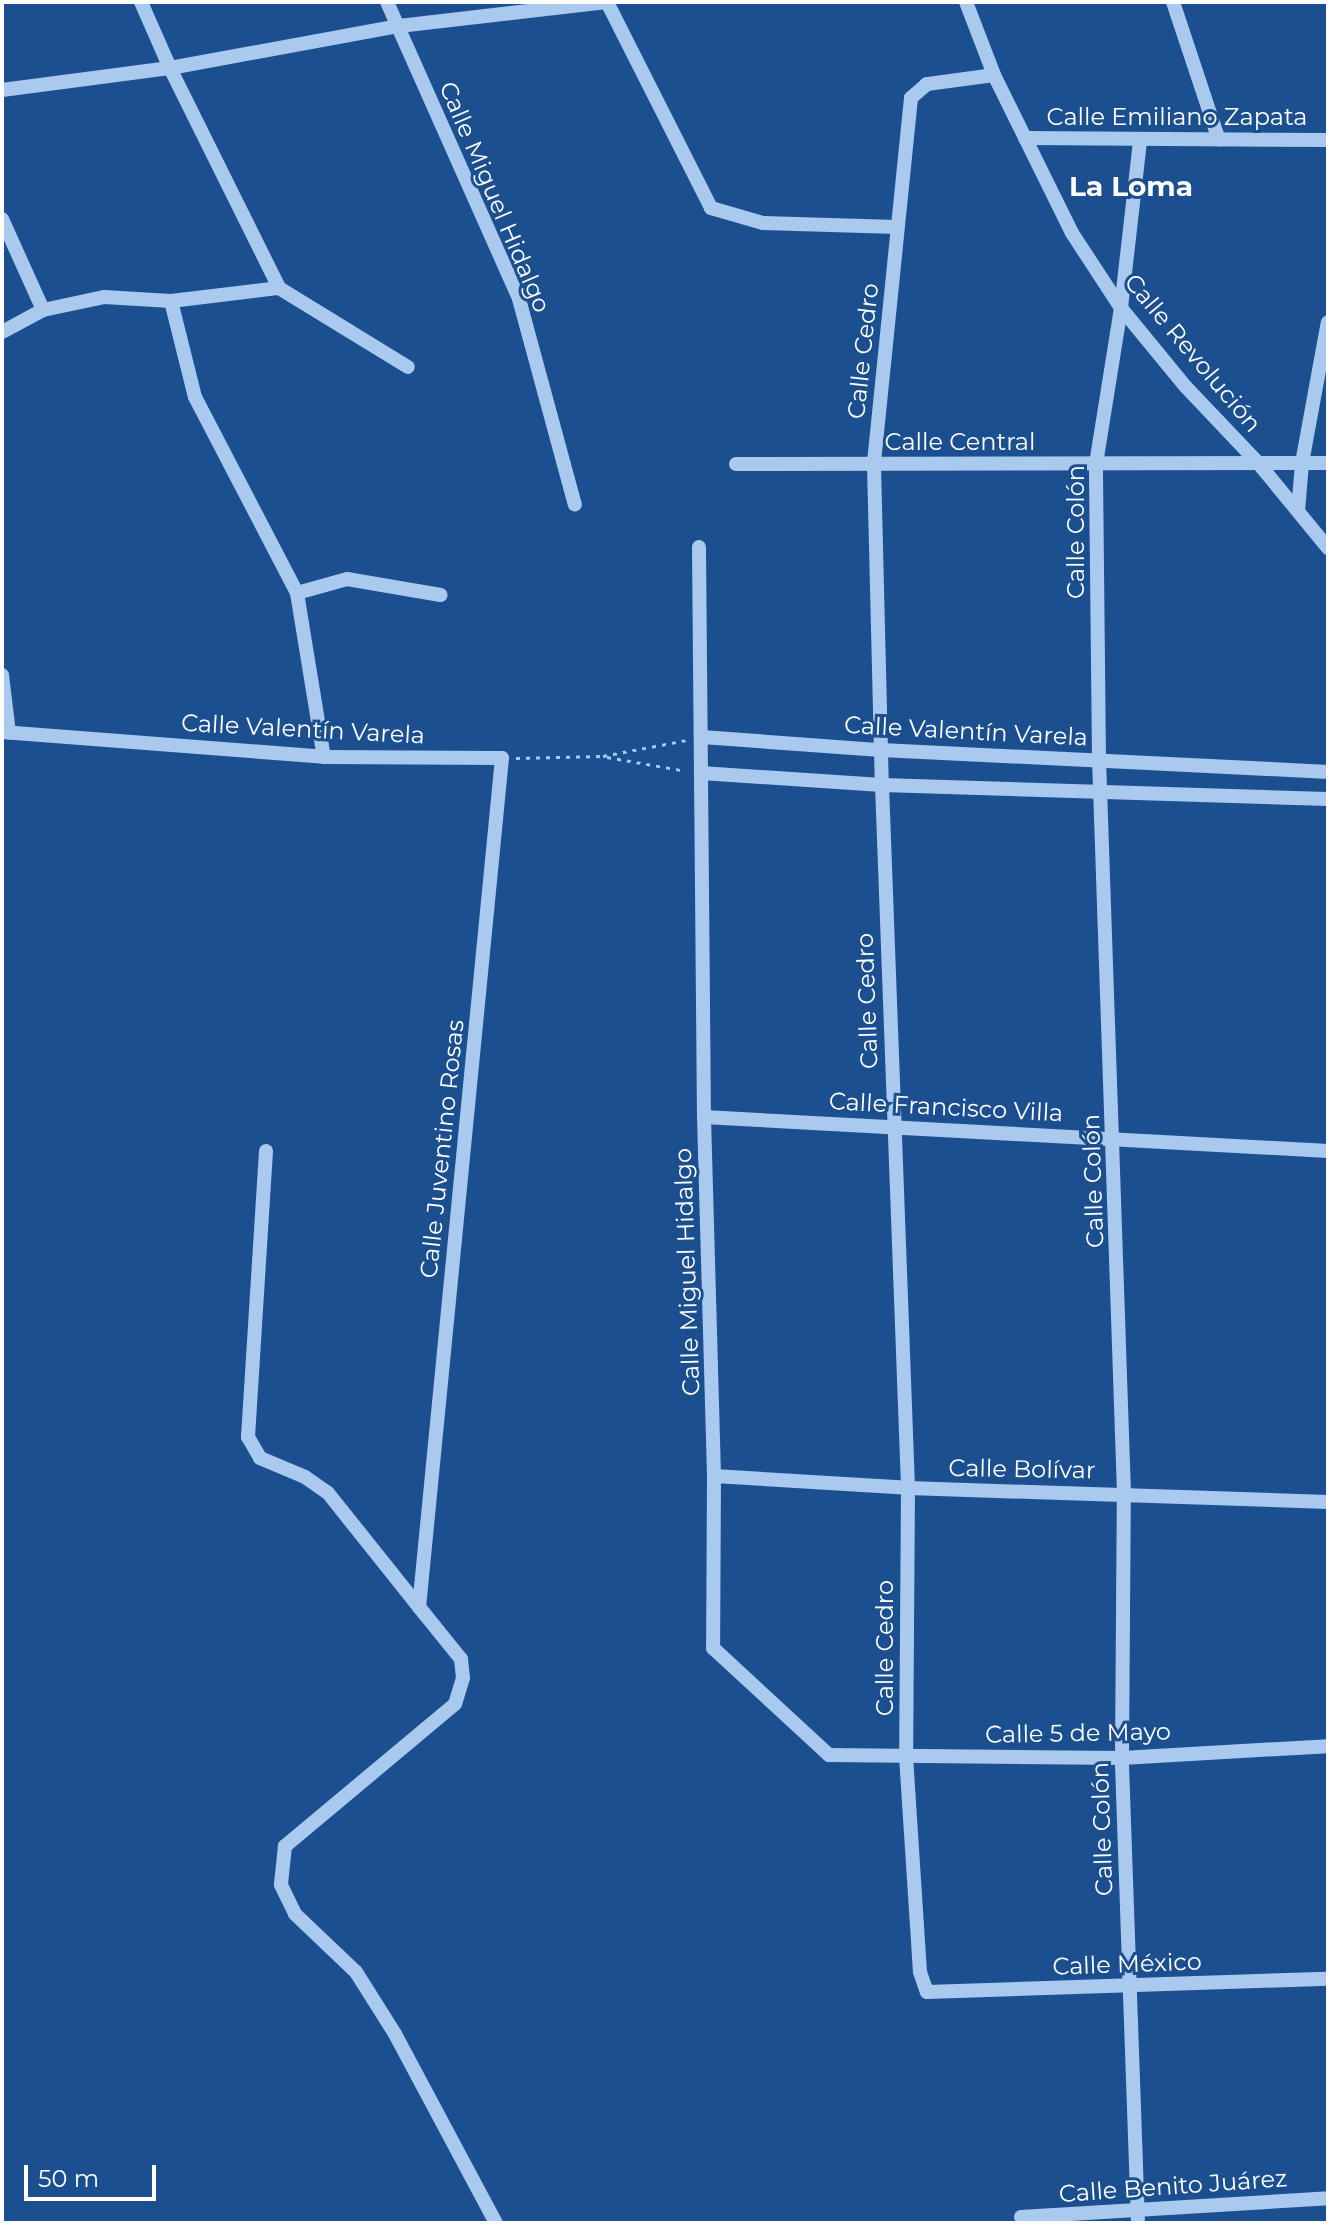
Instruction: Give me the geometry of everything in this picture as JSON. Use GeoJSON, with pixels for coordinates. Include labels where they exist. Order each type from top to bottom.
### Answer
{"type":"FeatureCollection","features":[{"type":"Feature","properties":{"kind":"street"},"geometry":{"type":"LineString","coordinates":[[141,2],[170,68],[279,288],[408,367]]}},
{"type":"Feature","properties":{"kind":"street","name":"Calle Miguel Hidalgo"},"geometry":{"type":"LineString","coordinates":[[387,2],[519,299],[575,505]]}},
{"type":"Feature","properties":{"kind":"street"},"geometry":{"type":"LineString","coordinates":[[2,90],[170,68],[399,26],[607,2],[711,208],[763,223],[897,227]]}},
{"type":"Feature","properties":{"kind":"street","name":"Calle Revolución"},"geometry":{"type":"LineString","coordinates":[[966,2],[994,75],[1072,233],[1121,308],[1186,387],[1259,464],[1328,546]]}},
{"type":"Feature","properties":{"kind":"street"},"geometry":{"type":"LineString","coordinates":[[1175,4],[1219,140]]}},
{"type":"Feature","properties":{"kind":"street","name":"Calle Cedro"},"geometry":{"type":"LineString","coordinates":[[927,1992],[920,1972],[906,1756],[908,1488],[882,785],[874,465],[911,98],[927,84],[994,75]]}},
{"type":"Feature","properties":{"kind":"street","name":"Calle Emiliano Zapata"},"geometry":{"type":"LineString","coordinates":[[1025,138],[1328,140]]}},
{"type":"Feature","properties":{"kind":"street","name":"Calle Colón"},"geometry":{"type":"LineString","coordinates":[[1138,2218],[1122,1758],[1124,1493],[1099,759],[1096,464],[1121,308],[1140,140]]}},
{"type":"Feature","properties":{"kind":"street"},"geometry":{"type":"LineString","coordinates":[[2,219],[43,310]]}},
{"type":"Feature","properties":{"kind":"street"},"geometry":{"type":"LineString","coordinates":[[2,332],[43,310],[104,297],[171,301],[279,288]]}},
{"type":"Feature","properties":{"kind":"street"},"geometry":{"type":"LineString","coordinates":[[171,301],[195,397],[297,593],[324,757]]}},
{"type":"Feature","properties":{"kind":"street"},"geometry":{"type":"LineString","coordinates":[[1298,511],[1302,463],[1328,322]]}},
{"type":"Feature","properties":{"kind":"street","name":"Calle Central"},"geometry":{"type":"LineString","coordinates":[[736,464],[1328,463]]}},
{"type":"Feature","properties":{"kind":"street","name":"Calle Miguel Hidalgo"},"geometry":{"type":"LineString","coordinates":[[699,547],[704,1117],[714,1476],[713,1648],[829,1755]]}},
{"type":"Feature","properties":{"kind":"street"},"geometry":{"type":"LineString","coordinates":[[297,593],[347,579],[441,595]]}},
{"type":"Feature","properties":{"kind":"street"},"geometry":{"type":"LineString","coordinates":[[2,675],[6,732]]}},
{"type":"Feature","properties":{"kind":"street","name":"Calle Valentín Varela"},"geometry":{"type":"LineString","coordinates":[[6,732],[324,757],[502,758]]}},
{"type":"Feature","properties":{"kind":"street","name":"Calle Valentín Varela"},"geometry":{"type":"LineString","coordinates":[[702,737],[881,750],[1328,772]]}},
{"type":"Feature","properties":{"kind":"street","name":"Calle Juventino Rosas"},"geometry":{"type":"LineString","coordinates":[[419,1607],[502,758]]}},
{"type":"Feature","properties":{"kind":"street"},"geometry":{"type":"LineString","coordinates":[[701,773],[882,785],[1328,799]]}},
{"type":"Feature","properties":{"kind":"street","name":"Calle Francisco Villa"},"geometry":{"type":"LineString","coordinates":[[704,1117],[1328,1151]]}},
{"type":"Feature","properties":{"kind":"street"},"geometry":{"type":"LineString","coordinates":[[266,1151],[248,1437],[260,1458],[305,1477],[328,1493],[461,1659],[463,1678],[455,1704],[285,1846],[281,1885],[295,1914],[356,1972],[395,2034],[496,2223]]}},
{"type":"Feature","properties":{"kind":"street","name":"Calle Bolívar"},"geometry":{"type":"LineString","coordinates":[[714,1476],[908,1488],[1328,1502]]}},
{"type":"Feature","properties":{"kind":"street","name":"Calle 5 de Mayo"},"geometry":{"type":"LineString","coordinates":[[829,1755],[1122,1758],[1328,1746]]}},
{"type":"Feature","properties":{"kind":"street","name":"Calle México"},"geometry":{"type":"LineString","coordinates":[[927,1992],[1328,1979]]}},
{"type":"Feature","properties":{"kind":"street","name":"Calle Benito Juárez"},"geometry":{"type":"LineString","coordinates":[[1021,2217],[1138,2218],[1328,2198]]}},
{"type":"Feature","properties":{"kind":"path"},"geometry":{"type":"LineString","coordinates":[[502,758],[603,756],[702,737]]}},
{"type":"Feature","properties":{"kind":"path"},"geometry":{"type":"LineString","coordinates":[[603,756],[701,773]]}},
{"type":"Feature","properties":{"kind":"district","name":"La Loma"},"geometry":{"type":"Point","coordinates":[1131,186]}}]}
